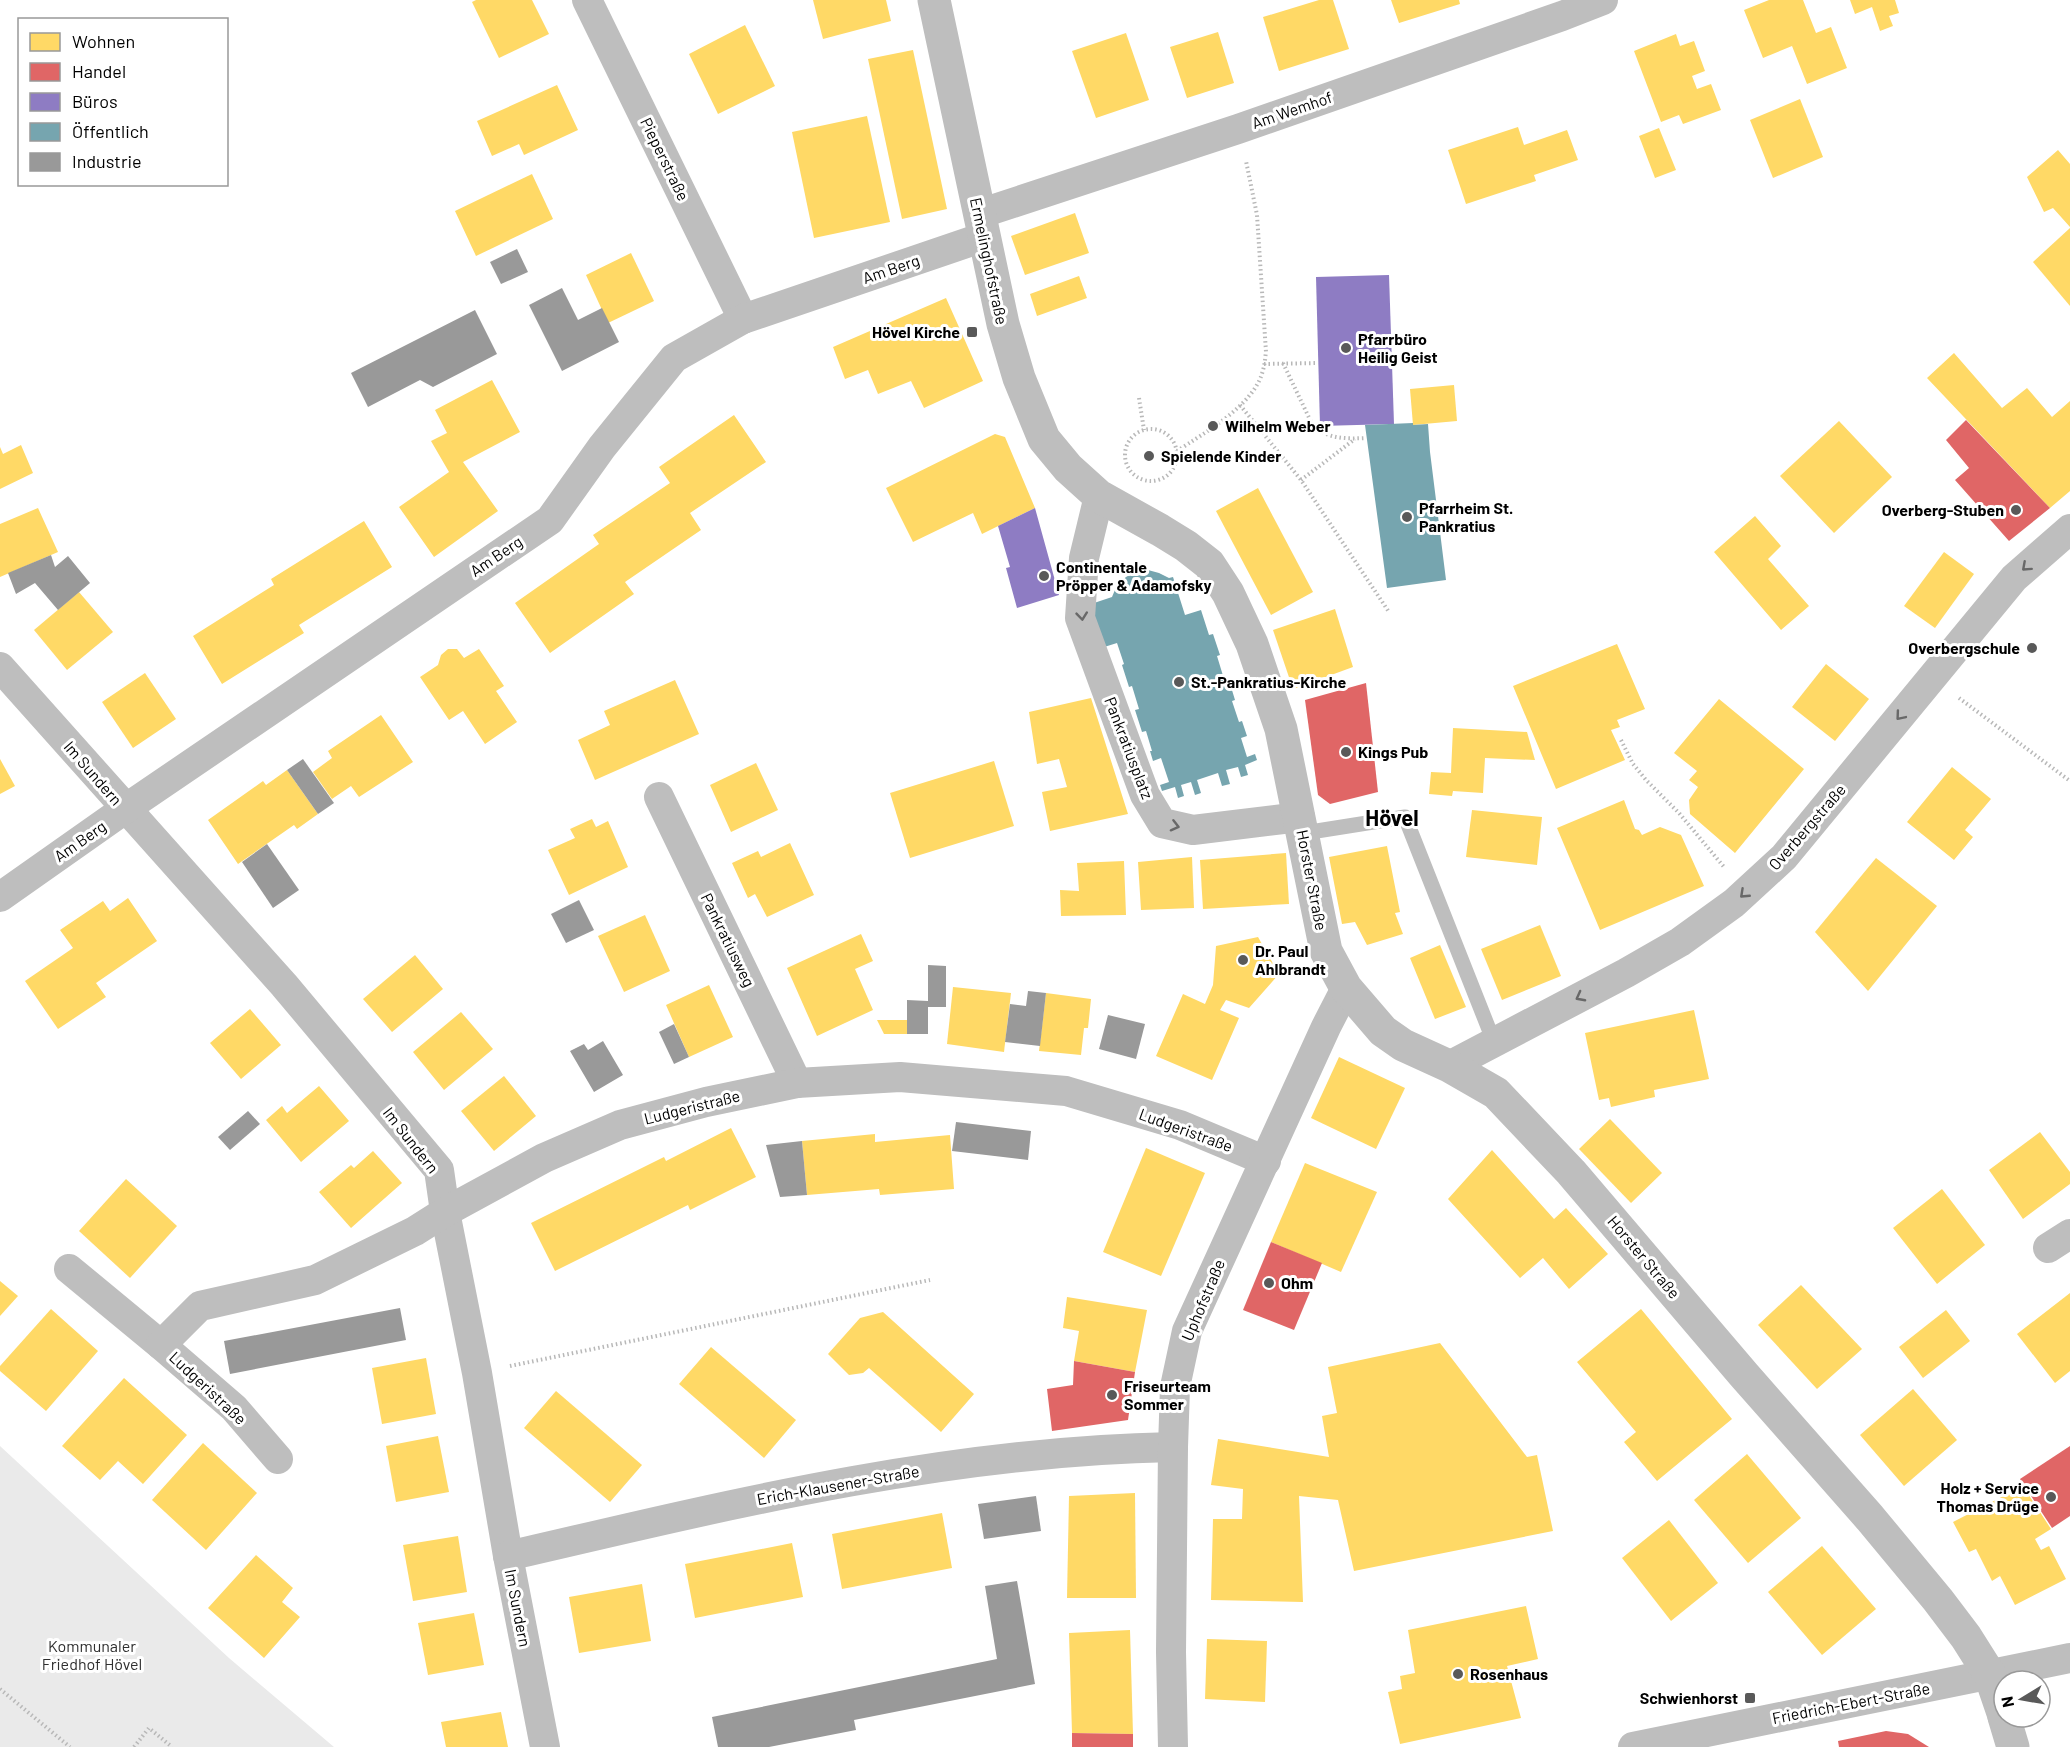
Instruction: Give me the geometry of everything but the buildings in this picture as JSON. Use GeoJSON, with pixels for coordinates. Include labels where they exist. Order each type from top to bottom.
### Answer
{"type":"FeatureCollection","features":[{"type":"Feature","properties":{"kind":"street","name":"Pieperstraße"},"geometry":{"type":"LineString","coordinates":[[587,0],[743,319]]}},
{"type":"Feature","properties":{"kind":"street","name":"Ermelinghofstraße"},"geometry":{"type":"LineString","coordinates":[[934,0],[1003,324],[1019,378],[1044,439],[1068,468],[1099,496]]}},
{"type":"Feature","properties":{"kind":"street","name":"Am Wemhof"},"geometry":{"type":"LineString","coordinates":[[981,226],[1238,129],[1603,0]]}},
{"type":"Feature","properties":{"kind":"street","name":"Am Berg"},"geometry":{"type":"LineString","coordinates":[[0,897],[125,809],[550,520],[602,447],[674,358],[743,319],[981,226]]}},
{"type":"Feature","properties":{"kind":"street"},"geometry":{"type":"LineString","coordinates":[[1099,496],[1186,546],[1209,564],[1228,593],[1252,644],[1281,729],[1302,825]]}},
{"type":"Feature","properties":{"kind":"street","name":"Pankratiusplatz"},"geometry":{"type":"LineString","coordinates":[[1099,496],[1084,558],[1080,618],[1145,795],[1162,823],[1193,830],[1302,825]]}},
{"type":"Feature","properties":{"kind":"street","name":"Overbergstraße"},"geometry":{"type":"LineString","coordinates":[[1449,1065],[1626,973],[1680,942],[1734,903],[1784,857],[2014,578],[2070,529]]}},
{"type":"Feature","properties":{"kind":"street","name":"Im Sundern"},"geometry":{"type":"LineString","coordinates":[[0,667],[284,985],[439,1170],[508,1556],[545,1747]]}},
{"type":"Feature","properties":{"kind":"street","name":"Pankratiusweg"},"geometry":{"type":"LineString","coordinates":[[659,797],[797,1083]]}},
{"type":"Feature","properties":{"kind":"street","name":"Horster Straße"},"geometry":{"type":"LineString","coordinates":[[1302,825],[1326,951],[1346,988],[1383,1031],[1402,1045],[1449,1065],[1496,1093],[1571,1172],[1744,1375],[1870,1518],[1966,1637],[1992,1681]]}},
{"type":"Feature","properties":{"kind":"street","name":"Uphofstraße"},"geometry":{"type":"LineString","coordinates":[[1173,1747],[1171,1652],[1175,1387],[1187,1332],[1346,988]]}},
{"type":"Feature","properties":{"kind":"street","name":"Ludgeristraße"},"geometry":{"type":"LineString","coordinates":[[161,1346],[200,1306],[315,1280],[415,1231],[544,1158],[620,1125],[706,1102],[797,1083],[900,1077],[1066,1091],[1180,1125],[1266,1161]]}},
{"type":"Feature","properties":{"kind":"street","name":"Ludgeristraße"},"geometry":{"type":"LineString","coordinates":[[69,1269],[234,1408],[278,1459]]}},
{"type":"Feature","properties":{"kind":"street","name":"Erich-Klausener-Straße"},"geometry":{"type":"LineString","coordinates":[[508,1556],[745,1500],[937,1468],[1041,1455],[1173,1447]]}},
{"type":"Feature","properties":{"kind":"street","name":"Friedrich-Ebert-Straße"},"geometry":{"type":"LineString","coordinates":[[1633,1747],[2070,1658]]}},
{"type":"Feature","properties":{"kind":"street","name":"Horster Straße"},"geometry":{"type":"LineString","coordinates":[[2008,1729],[2013,1747]]}},
{"type":"Feature","properties":{"kind":"lane"},"geometry":{"type":"LineString","coordinates":[[1302,825],[1404,817],[1494,1042]]}},
{"type":"Feature","properties":{"kind":"path"},"geometry":{"type":"LineString","coordinates":[[1177,451],[1228,418],[1254,389],[1263,371],[1266,352],[1257,215],[1238,129]]}},
{"type":"Feature","properties":{"kind":"path"},"geometry":{"type":"LineString","coordinates":[[1283,363],[1313,426],[1322,434],[1335,437],[1366,438]]}},
{"type":"Feature","properties":{"kind":"path"},"geometry":{"type":"LineString","coordinates":[[1264,364],[1318,363]]}},
{"type":"Feature","properties":{"kind":"path"},"geometry":{"type":"LineString","coordinates":[[1139,398],[1144,430]]}},
{"type":"Feature","properties":{"kind":"path"},"geometry":{"type":"LineString","coordinates":[[1240,405],[1301,480],[1389,612]]}},
{"type":"Feature","properties":{"kind":"path"},"geometry":{"type":"LineString","coordinates":[[1155,429],[1166,433],[1173,441],[1177,451],[1172,471],[1155,481],[1136,476],[1129,469],[1126,460],[1126,450],[1136,434],[1144,430],[1155,429]]}},
{"type":"Feature","properties":{"kind":"path"},"geometry":{"type":"LineString","coordinates":[[1301,480],[1356,439]]}},
{"type":"Feature","properties":{"kind":"path"},"geometry":{"type":"LineString","coordinates":[[1932,678],[2070,781]]}},
{"type":"Feature","properties":{"kind":"path"},"geometry":{"type":"LineString","coordinates":[[1621,740],[1639,772],[1679,813],[1745,893]]}},
{"type":"Feature","properties":{"kind":"path"},"geometry":{"type":"LineString","coordinates":[[477,1373],[930,1280]]}},
{"type":"Feature","properties":{"kind":"path"},"geometry":{"type":"LineString","coordinates":[[0,1689],[70,1747]]}},
{"type":"Feature","properties":{"kind":"path"},"geometry":{"type":"LineString","coordinates":[[134,1747],[149,1728],[172,1747]]}},
{"type":"Feature","properties":{"kind":"green space","name":"Kommunaler Friedhof Hövel"},"geometry":{"type":"Polygon","coordinates":[[[0,1446],[229,1658],[334,1747],[0,1747],[0,1446]]]}},
{"type":"Feature","properties":{"kind":"place","name":"Hövel Kirche"},"geometry":{"type":"Point","coordinates":[972,332]}},
{"type":"Feature","properties":{"kind":"place","name":"Pfarrbüro Heilig Geist"},"geometry":{"type":"Point","coordinates":[1346,348]}},
{"type":"Feature","properties":{"kind":"place","name":"Wilhelm Weber"},"geometry":{"type":"Point","coordinates":[1213,426]}},
{"type":"Feature","properties":{"kind":"place","name":"Spielende Kinder"},"geometry":{"type":"Point","coordinates":[1149,456]}},
{"type":"Feature","properties":{"kind":"place","name":"Overberg-Stuben"},"geometry":{"type":"Point","coordinates":[2016,510]}},
{"type":"Feature","properties":{"kind":"place","name":"Pfarrheim St. Pankratius"},"geometry":{"type":"Point","coordinates":[1407,517]}},
{"type":"Feature","properties":{"kind":"place","name":"Continentale Pröpper & Adamofsky"},"geometry":{"type":"Point","coordinates":[1044,576]}},
{"type":"Feature","properties":{"kind":"place","name":"Overbergschule"},"geometry":{"type":"Point","coordinates":[2032,648]}},
{"type":"Feature","properties":{"kind":"place","name":"St.-Pankratius-Kirche"},"geometry":{"type":"Point","coordinates":[1179,682]}},
{"type":"Feature","properties":{"kind":"place","name":"Kings Pub"},"geometry":{"type":"Point","coordinates":[1346,752]}},
{"type":"Feature","properties":{"kind":"place","name":"Dr. Paul Ahlbrandt"},"geometry":{"type":"Point","coordinates":[1243,960]}},
{"type":"Feature","properties":{"kind":"place","name":"Ohm"},"geometry":{"type":"Point","coordinates":[1269,1283]}},
{"type":"Feature","properties":{"kind":"place","name":"Friseurteam Sommer"},"geometry":{"type":"Point","coordinates":[1112,1395]}},
{"type":"Feature","properties":{"kind":"place","name":"Holz + Service Thomas Drüge"},"geometry":{"type":"Point","coordinates":[2051,1497]}},
{"type":"Feature","properties":{"kind":"place","name":"Rosenhaus"},"geometry":{"type":"Point","coordinates":[1458,1674]}},
{"type":"Feature","properties":{"kind":"place","name":"Schwienhorst"},"geometry":{"type":"Point","coordinates":[1750,1698]}},
{"type":"Feature","properties":{"kind":"district","name":"Hövel"},"geometry":{"type":"Point","coordinates":[1392,818]}}]}
